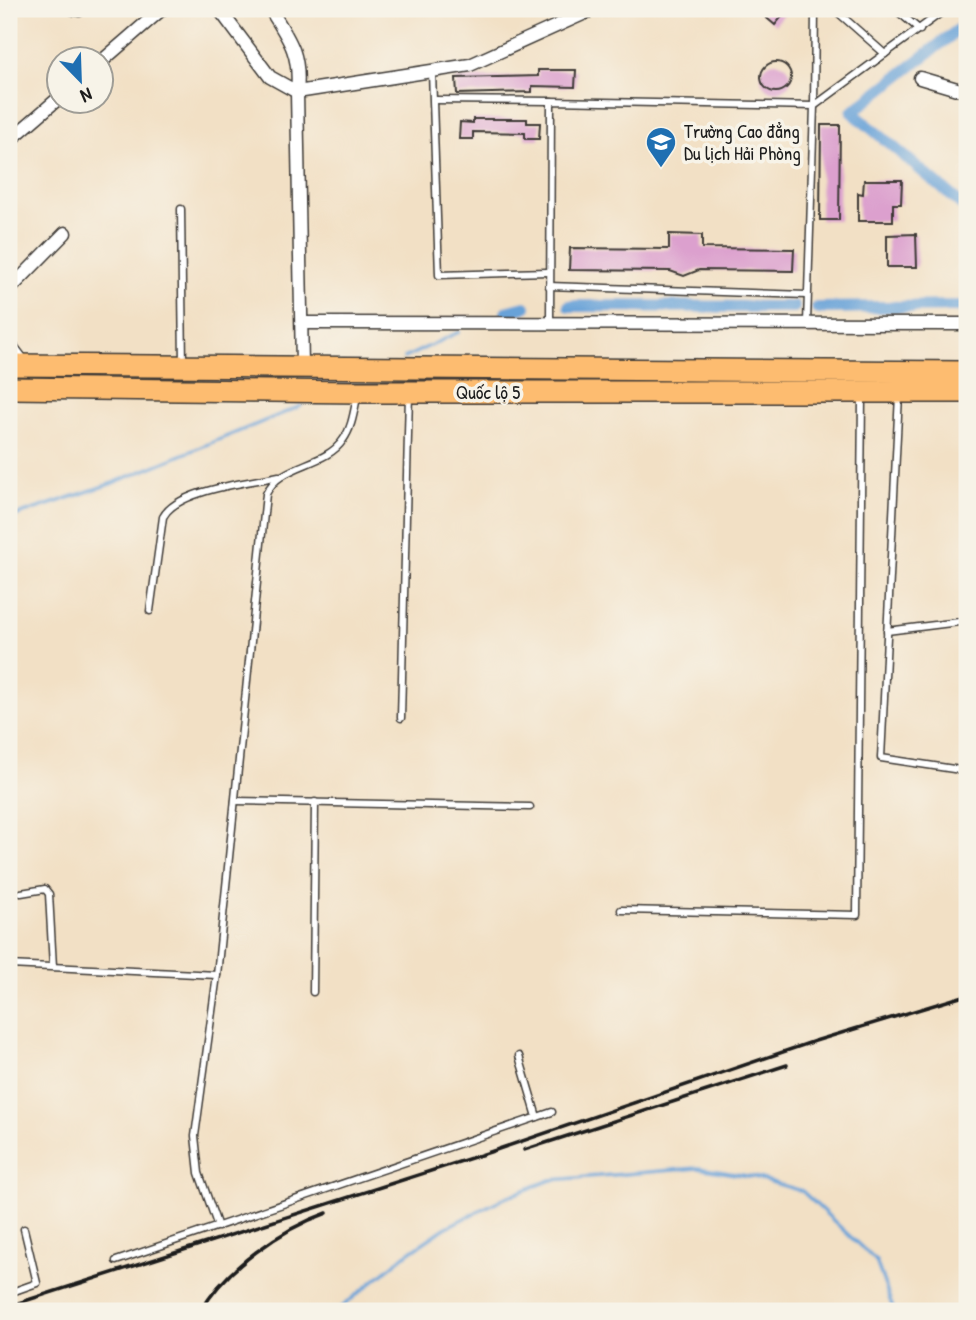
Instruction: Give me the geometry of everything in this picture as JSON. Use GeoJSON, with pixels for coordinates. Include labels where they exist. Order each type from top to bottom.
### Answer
{"type":"FeatureCollection","features":[{"type":"Feature","properties":{"kind":"highway","name":"Quốc lộ 5"},"geometry":{"type":"LineString","coordinates":[[17,365],[967,372]]}},
{"type":"Feature","properties":{"kind":"highway","name":"Quốc lộ 5"},"geometry":{"type":"LineString","coordinates":[[9,388],[359,392],[967,392]]}},
{"type":"Feature","properties":{"kind":"street"},"geometry":{"type":"LineString","coordinates":[[116,49],[162,9]]}},
{"type":"Feature","properties":{"kind":"street"},"geometry":{"type":"LineString","coordinates":[[219,9],[270,77],[297,92],[470,65],[594,9]]}},
{"type":"Feature","properties":{"kind":"street"},"geometry":{"type":"LineString","coordinates":[[270,9],[289,39],[298,61],[302,366]]}},
{"type":"Feature","properties":{"kind":"street"},"geometry":{"type":"LineString","coordinates":[[920,78],[967,92]]}},
{"type":"Feature","properties":{"kind":"street"},"geometry":{"type":"LineString","coordinates":[[9,141],[46,109]]}},
{"type":"Feature","properties":{"kind":"street"},"geometry":{"type":"LineString","coordinates":[[9,290],[65,233]]}},
{"type":"Feature","properties":{"kind":"street"},"geometry":{"type":"LineString","coordinates":[[302,323],[967,324]]}},
{"type":"Feature","properties":{"kind":"street"},"geometry":{"type":"LineString","coordinates":[[9,344],[17,365]]}},
{"type":"Feature","properties":{"kind":"lane"},"geometry":{"type":"LineString","coordinates":[[807,324],[815,9]]}},
{"type":"Feature","properties":{"kind":"lane"},"geometry":{"type":"LineString","coordinates":[[834,9],[885,54]]}},
{"type":"Feature","properties":{"kind":"lane"},"geometry":{"type":"LineString","coordinates":[[895,9],[920,30]]}},
{"type":"Feature","properties":{"kind":"lane"},"geometry":{"type":"LineString","coordinates":[[433,100],[814,106],[946,9]]}},
{"type":"Feature","properties":{"kind":"lane"},"geometry":{"type":"LineString","coordinates":[[432,72],[439,275],[548,272]]}},
{"type":"Feature","properties":{"kind":"lane"},"geometry":{"type":"LineString","coordinates":[[550,323],[548,272],[551,101]]}},
{"type":"Feature","properties":{"kind":"lane"},"geometry":{"type":"LineString","coordinates":[[181,209],[183,366]]}},
{"type":"Feature","properties":{"kind":"lane"},"geometry":{"type":"LineString","coordinates":[[549,286],[807,295]]}},
{"type":"Feature","properties":{"kind":"lane"},"geometry":{"type":"LineString","coordinates":[[150,611],[163,517],[167,509],[184,497],[285,475],[325,457],[342,443],[359,392]]}},
{"type":"Feature","properties":{"kind":"lane"},"geometry":{"type":"LineString","coordinates":[[401,718],[409,392]]}},
{"type":"Feature","properties":{"kind":"lane"},"geometry":{"type":"LineString","coordinates":[[899,393],[881,758],[967,771]]}},
{"type":"Feature","properties":{"kind":"lane"},"geometry":{"type":"LineString","coordinates":[[621,910],[857,915],[862,394]]}},
{"type":"Feature","properties":{"kind":"lane"},"geometry":{"type":"LineString","coordinates":[[218,1227],[200,1173],[195,1136],[217,975],[266,494],[270,486],[285,475]]}},
{"type":"Feature","properties":{"kind":"lane"},"geometry":{"type":"LineString","coordinates":[[887,631],[967,621]]}},
{"type":"Feature","properties":{"kind":"lane"},"geometry":{"type":"LineString","coordinates":[[235,801],[530,807]]}},
{"type":"Feature","properties":{"kind":"lane"},"geometry":{"type":"LineString","coordinates":[[313,992],[315,802]]}},
{"type":"Feature","properties":{"kind":"lane"},"geometry":{"type":"LineString","coordinates":[[21,892],[45,889],[49,894],[53,967]]}},
{"type":"Feature","properties":{"kind":"lane"},"geometry":{"type":"LineString","coordinates":[[9,965],[217,975]]}},
{"type":"Feature","properties":{"kind":"lane"},"geometry":{"type":"LineString","coordinates":[[519,1056],[537,1117]]}},
{"type":"Feature","properties":{"kind":"lane"},"geometry":{"type":"LineString","coordinates":[[116,1261],[552,1112]]}},
{"type":"Feature","properties":{"kind":"lane"},"geometry":{"type":"LineString","coordinates":[[9,1293],[37,1283],[24,1229]]}},
{"type":"Feature","properties":{"kind":"building"},"geometry":{"type":"Polygon","coordinates":[[[756,9],[788,9],[775,25],[756,9]]]}},
{"type":"Feature","properties":{"kind":"building"},"geometry":{"type":"Polygon","coordinates":[[[776,62],[786,67],[791,77],[786,87],[776,92],[766,87],[761,77],[766,67],[776,62]]]}},
{"type":"Feature","properties":{"kind":"building"},"geometry":{"type":"Polygon","coordinates":[[[538,70],[576,70],[575,87],[532,86],[532,92],[457,94],[456,78],[538,76],[538,70]]]}},
{"type":"Feature","properties":{"kind":"building"},"geometry":{"type":"Polygon","coordinates":[[[473,119],[527,119],[527,123],[540,123],[539,139],[525,139],[525,133],[473,132],[473,139],[459,139],[460,122],[473,123],[473,119]]]}},
{"type":"Feature","properties":{"kind":"building"},"geometry":{"type":"Polygon","coordinates":[[[821,125],[840,125],[839,220],[820,220],[821,125]]]}},
{"type":"Feature","properties":{"kind":"building"},"geometry":{"type":"Polygon","coordinates":[[[864,180],[902,180],[901,204],[893,204],[893,221],[858,221],[858,193],[863,194],[864,180]]]}},
{"type":"Feature","properties":{"kind":"building"},"geometry":{"type":"Polygon","coordinates":[[[669,234],[702,235],[702,248],[794,249],[793,271],[699,270],[684,276],[670,271],[569,270],[570,248],[669,249],[669,234]]]}},
{"type":"Feature","properties":{"kind":"building"},"geometry":{"type":"Polygon","coordinates":[[[916,234],[917,267],[887,267],[887,235],[916,234]]]}},
{"type":"Feature","properties":{"kind":"waterway"},"geometry":{"type":"LineString","coordinates":[[967,23],[852,112],[967,209]]}},
{"type":"Feature","properties":{"kind":"waterway"},"geometry":{"type":"LineString","coordinates":[[569,306],[794,307]]}},
{"type":"Feature","properties":{"kind":"waterway"},"geometry":{"type":"LineString","coordinates":[[817,308],[967,306]]}},
{"type":"Feature","properties":{"kind":"waterway"},"geometry":{"type":"LineString","coordinates":[[506,312],[525,307]]}},
{"type":"Feature","properties":{"kind":"waterway"},"geometry":{"type":"LineString","coordinates":[[404,358],[459,332]]}},
{"type":"Feature","properties":{"kind":"waterway"},"geometry":{"type":"LineString","coordinates":[[9,518],[113,483],[301,406]]}},
{"type":"Feature","properties":{"kind":"waterway"},"geometry":{"type":"LineString","coordinates":[[337,1311],[404,1256],[445,1228],[504,1198],[551,1180],[698,1168],[754,1177],[802,1191],[876,1261],[894,1311]]}},
{"type":"Feature","properties":{"kind":"railway"},"geometry":{"type":"LineString","coordinates":[[9,1306],[490,1152],[815,1041],[967,995]]}},
{"type":"Feature","properties":{"kind":"railway"},"geometry":{"type":"LineString","coordinates":[[524,1150],[787,1065]]}},
{"type":"Feature","properties":{"kind":"railway"},"geometry":{"type":"LineString","coordinates":[[201,1311],[224,1280],[256,1252],[291,1229],[327,1213]]}},
{"type":"Feature","properties":{"kind":"place","name":"Trường Cao đẳng Du lịch Hải Phòng"},"geometry":{"type":"Point","coordinates":[661,169]}}]}
